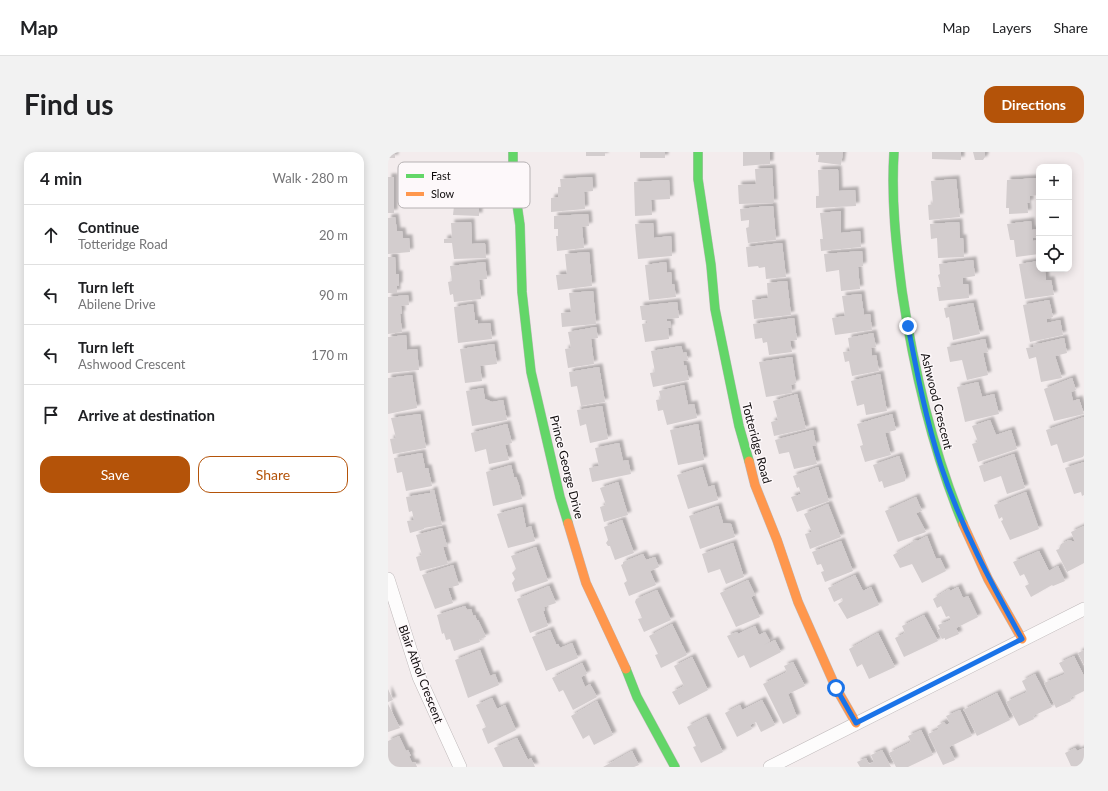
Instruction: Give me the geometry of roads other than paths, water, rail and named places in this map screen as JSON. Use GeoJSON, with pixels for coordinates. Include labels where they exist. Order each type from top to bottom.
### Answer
{"type":"FeatureCollection","features":[{"type":"Feature","properties":{"kind":"street","name":"Prince George Drive"},"geometry":{"type":"LineString","coordinates":[[513,152],[513,162]]}},
{"type":"Feature","properties":{"kind":"street","name":"Totteridge Road"},"geometry":{"type":"LineString","coordinates":[[698,152],[698,179],[711,265],[715,309],[739,426],[755,485],[798,602],[819,652],[836,688],[856,723]]}},
{"type":"Feature","properties":{"kind":"street","name":"Ashwood Crescent"},"geometry":{"type":"LineString","coordinates":[[894,152],[892,193],[898,257],[908,326],[922,397],[931,433],[955,505],[988,578],[1022,639]]}},
{"type":"Feature","properties":{"kind":"street","name":"Prince George Drive"},"geometry":{"type":"LineString","coordinates":[[517,208],[520,225],[522,292],[531,372],[560,497],[586,583],[623,662],[637,697],[675,767]]}},
{"type":"Feature","properties":{"kind":"street","name":"Blair Athol Crescent"},"geometry":{"type":"LineString","coordinates":[[388,579],[419,677],[460,767]]}},
{"type":"Feature","properties":{"kind":"street"},"geometry":{"type":"LineString","coordinates":[[770,767],[1084,609]]}}]}
